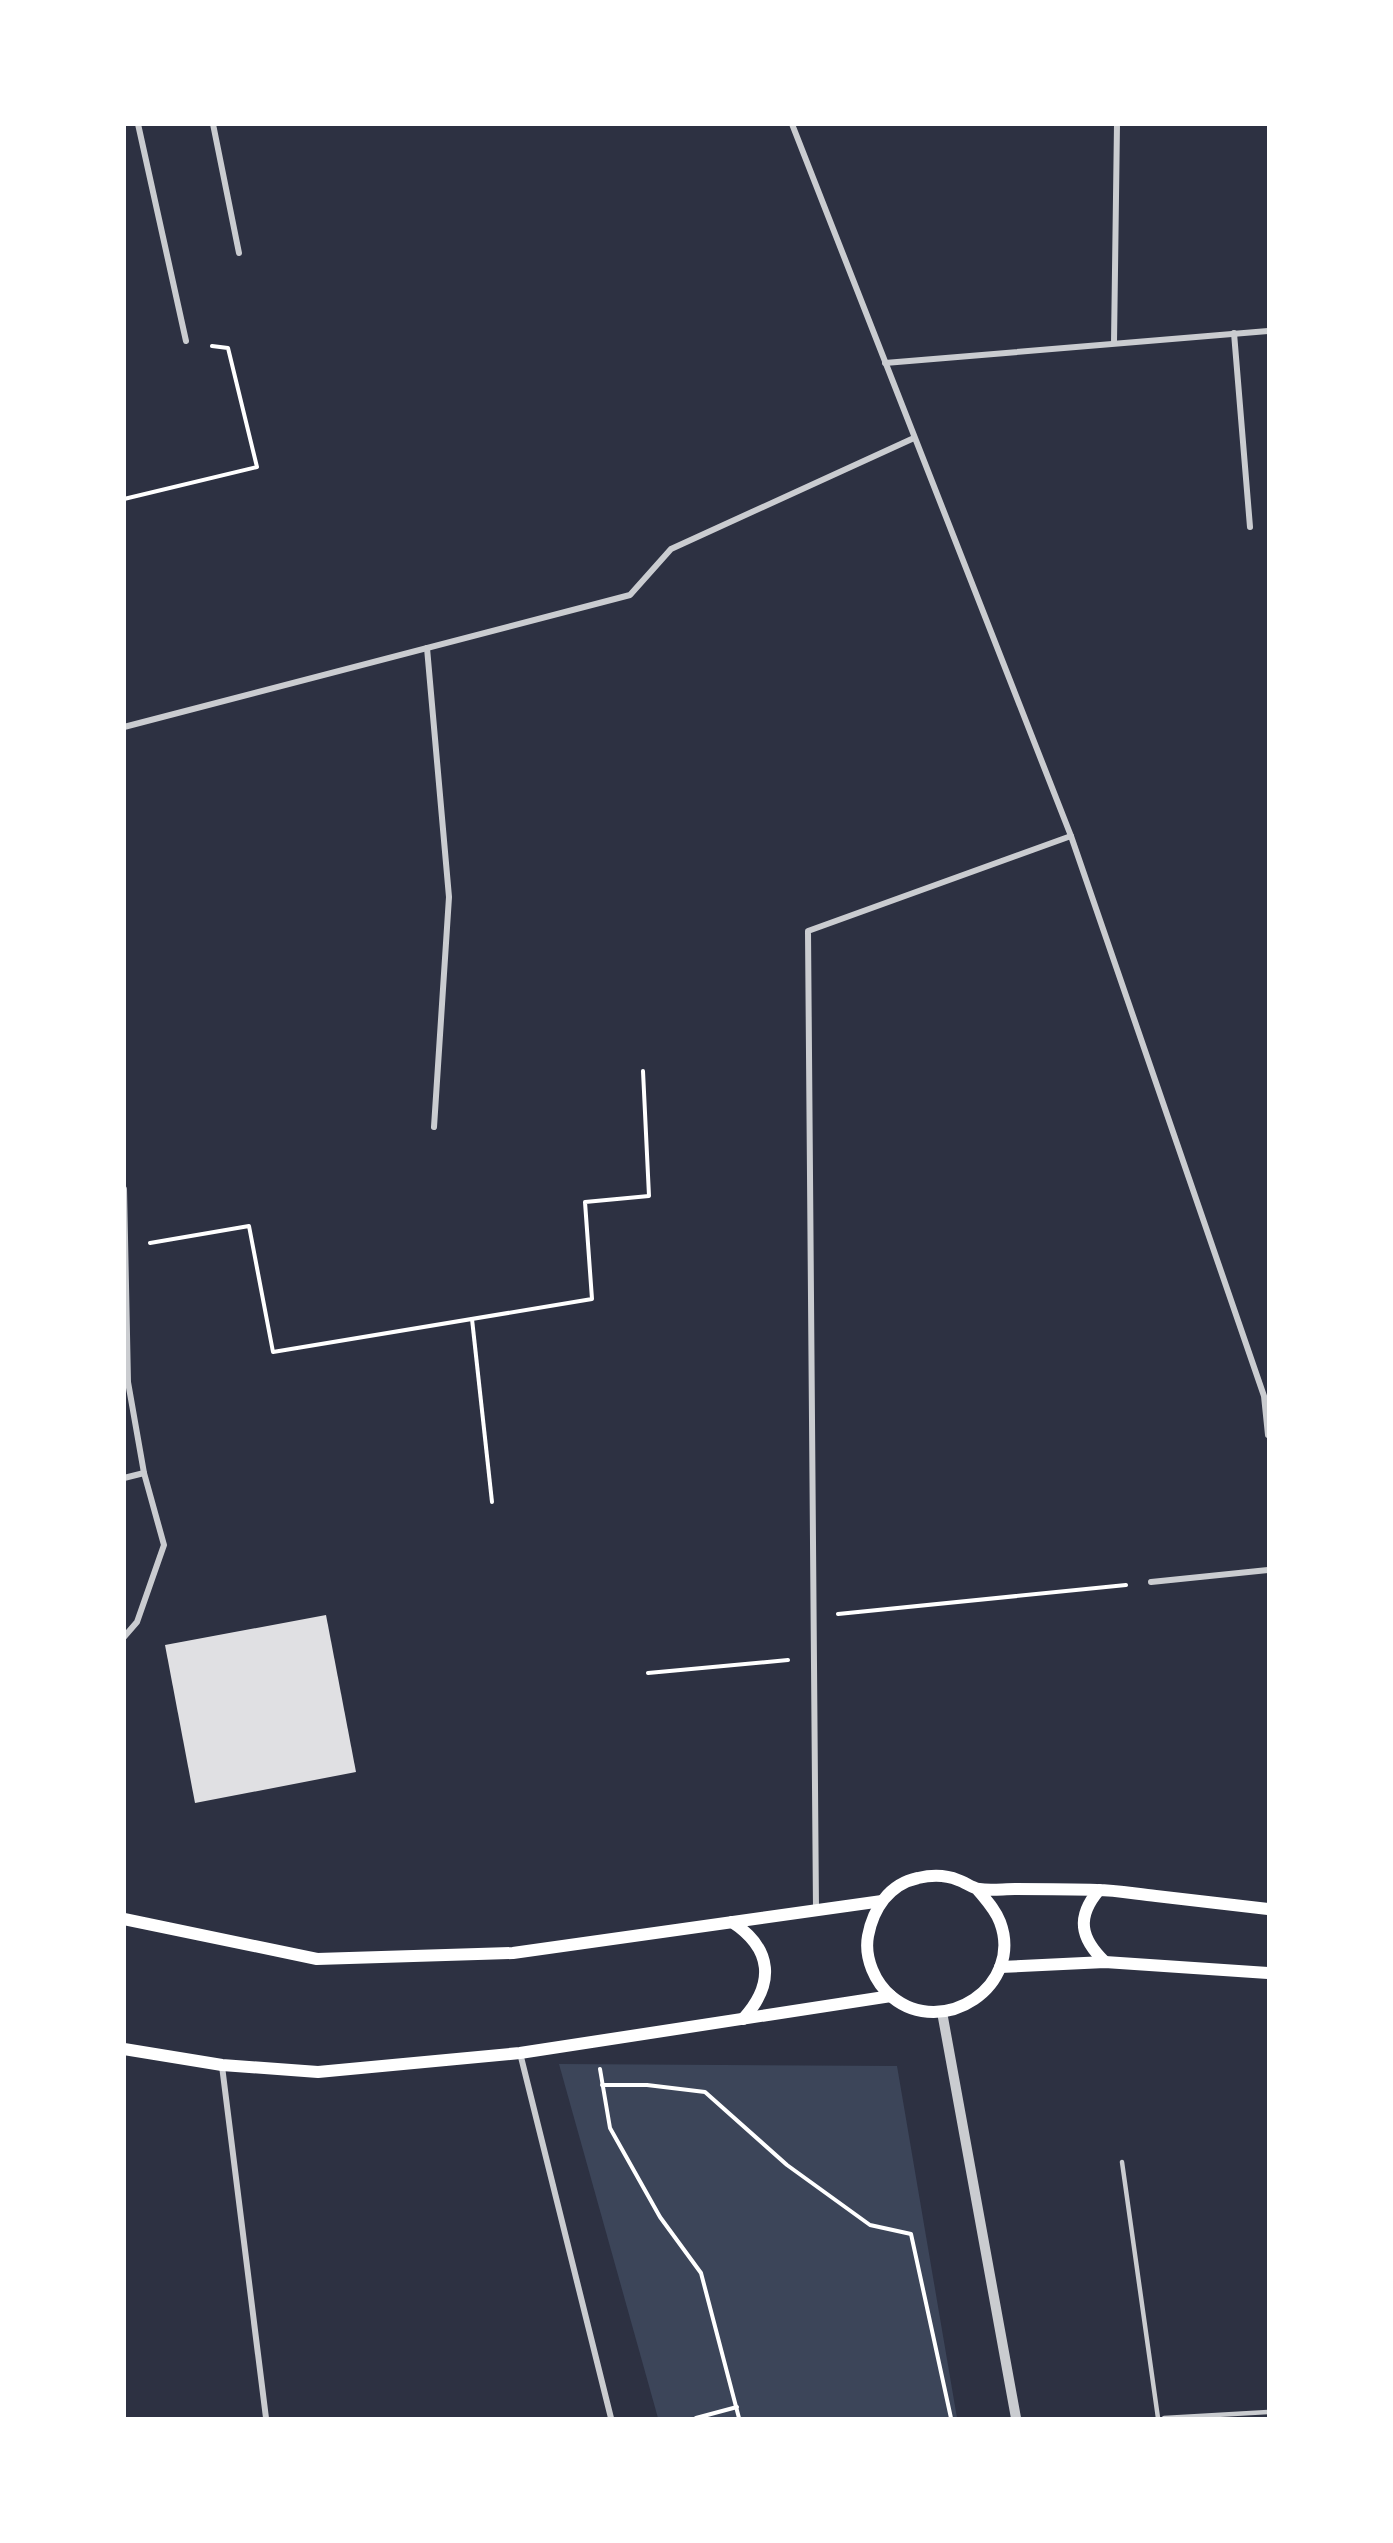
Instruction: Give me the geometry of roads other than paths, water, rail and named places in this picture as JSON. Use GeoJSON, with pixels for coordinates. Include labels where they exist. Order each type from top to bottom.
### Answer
{"type":"FeatureCollection","features":[{"type":"Feature","properties":{"kind":"main road"},"geometry":{"type":"LineString","coordinates":[[938,1875],[958,1880],[977,1889],[991,1905],[1001,1924],[1004,1946],[1000,1967],[992,1984],[978,1998],[961,2008],[942,2013],[924,2012],[906,2006],[891,1996],[877,1980],[869,1961],[867,1940],[872,1919],[882,1901],[897,1887],[917,1878],[938,1875]]}},
{"type":"Feature","properties":{"kind":"main road"},"geometry":{"type":"LineString","coordinates":[[977,1889],[1100,1890],[1269,1909]]}},
{"type":"Feature","properties":{"kind":"main road"},"geometry":{"type":"LineString","coordinates":[[1100,1890],[1089,1902],[1084,1918],[1085,1935],[1093,1950],[1105,1962]]}},
{"type":"Feature","properties":{"kind":"main road"},"geometry":{"type":"LineString","coordinates":[[124,1919],[317,1959],[513,1953],[882,1901]]}},
{"type":"Feature","properties":{"kind":"main road"},"geometry":{"type":"LineString","coordinates":[[732,1922],[749,1933],[759,1948],[765,1967],[764,1987],[756,2004],[743,2019]]}},
{"type":"Feature","properties":{"kind":"main road"},"geometry":{"type":"LineString","coordinates":[[1000,1967],[1105,1962],[1269,1973]]}},
{"type":"Feature","properties":{"kind":"main road"},"geometry":{"type":"LineString","coordinates":[[124,2049],[222,2065],[318,2072],[520,2053],[891,1996]]}},
{"type":"Feature","properties":{"kind":"street"},"geometry":{"type":"LineString","coordinates":[[138,124],[186,341]]}},
{"type":"Feature","properties":{"kind":"street"},"geometry":{"type":"LineString","coordinates":[[213,124],[239,253]]}},
{"type":"Feature","properties":{"kind":"street"},"geometry":{"type":"LineString","coordinates":[[792,124],[1071,836],[1267,1396],[1269,1435]]}},
{"type":"Feature","properties":{"kind":"street"},"geometry":{"type":"LineString","coordinates":[[1114,343],[1118,124]]}},
{"type":"Feature","properties":{"kind":"street"},"geometry":{"type":"LineString","coordinates":[[885,363],[1269,331]]}},
{"type":"Feature","properties":{"kind":"street"},"geometry":{"type":"LineString","coordinates":[[1234,333],[1250,527]]}},
{"type":"Feature","properties":{"kind":"street"},"geometry":{"type":"LineString","coordinates":[[124,727],[630,595],[671,549],[914,438]]}},
{"type":"Feature","properties":{"kind":"street"},"geometry":{"type":"LineString","coordinates":[[427,648],[448,897],[434,1127]]}},
{"type":"Feature","properties":{"kind":"street"},"geometry":{"type":"LineString","coordinates":[[816,1909],[808,931],[1071,836]]}},
{"type":"Feature","properties":{"kind":"street"},"geometry":{"type":"LineString","coordinates":[[124,1189],[128,1382],[144,1473],[164,1545],[137,1622],[124,1637]]}},
{"type":"Feature","properties":{"kind":"street"},"geometry":{"type":"LineString","coordinates":[[124,1478],[144,1473]]}},
{"type":"Feature","properties":{"kind":"street"},"geometry":{"type":"LineString","coordinates":[[1151,1582],[1269,1570]]}},
{"type":"Feature","properties":{"kind":"street"},"geometry":{"type":"LineString","coordinates":[[942,2013],[1016,2418]]}},
{"type":"Feature","properties":{"kind":"street"},"geometry":{"type":"LineString","coordinates":[[520,2053],[611,2418]]}},
{"type":"Feature","properties":{"kind":"street"},"geometry":{"type":"LineString","coordinates":[[222,2065],[267,2418]]}},
{"type":"Feature","properties":{"kind":"lane"},"geometry":{"type":"LineString","coordinates":[[1122,2162],[1158,2418]]}},
{"type":"Feature","properties":{"kind":"lane"},"geometry":{"type":"LineString","coordinates":[[1164,2418],[1269,2412]]}}]}
